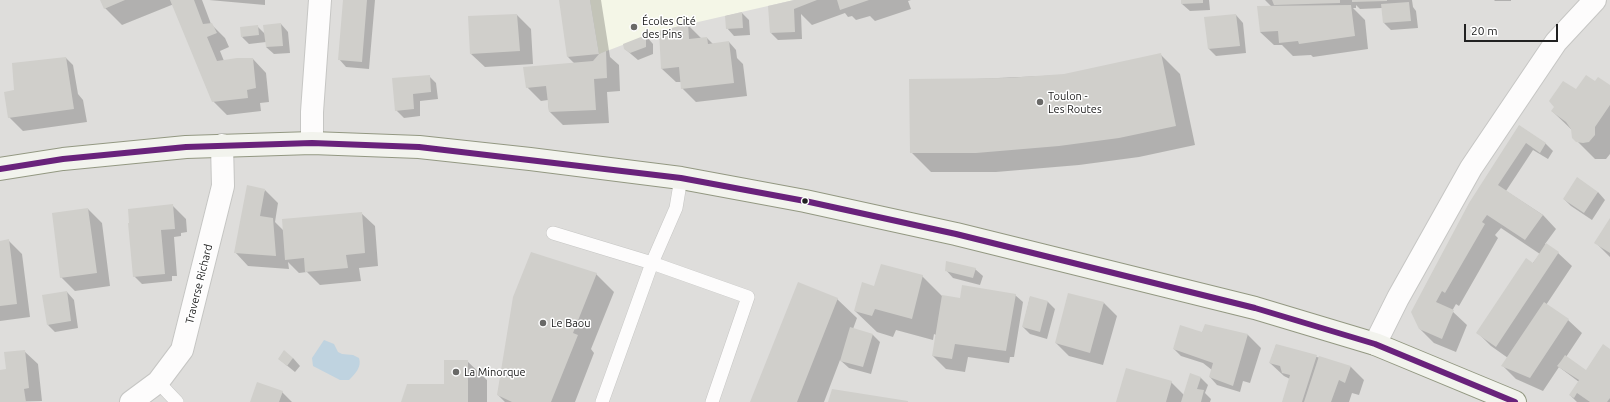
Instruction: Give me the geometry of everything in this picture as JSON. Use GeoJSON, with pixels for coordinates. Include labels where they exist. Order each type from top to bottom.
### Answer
{"type":"FeatureCollection","features":[{"type":"Feature","properties":{"kind":"main road"},"geometry":{"type":"LineString","coordinates":[[0,169],[63,159],[222,145],[312,143],[419,147],[681,178],[798,199],[956,234],[1255,308],[1375,344],[1515,402]]}},
{"type":"Feature","properties":{"kind":"street"},"geometry":{"type":"LineString","coordinates":[[312,143],[312,112],[320,0]]}},
{"type":"Feature","properties":{"kind":"street"},"geometry":{"type":"LineString","coordinates":[[1375,344],[1398,298],[1472,168],[1556,42],[1595,0]]}},
{"type":"Feature","properties":{"kind":"street","name":"Traverse Richard"},"geometry":{"type":"LineString","coordinates":[[131,402],[158,382],[182,350],[223,186],[222,145]]}},
{"type":"Feature","properties":{"kind":"lane"},"geometry":{"type":"LineString","coordinates":[[602,402],[652,263],[676,208],[681,178]]}},
{"type":"Feature","properties":{"kind":"lane"},"geometry":{"type":"LineString","coordinates":[[553,233],[652,263],[748,297],[712,402]]}},
{"type":"Feature","properties":{"kind":"lane"},"geometry":{"type":"LineString","coordinates":[[158,382],[177,402]]}},
{"type":"Feature","properties":{"kind":"shaded area"},"geometry":{"type":"Polygon","coordinates":[[[0,0],[1610,0],[1610,402],[0,402],[0,0]]]}},
{"type":"Feature","properties":{"kind":"shaded area","name":"Écoles Cité des Pins"},"geometry":{"type":"Polygon","coordinates":[[[590,0],[794,0],[659,31],[599,54],[590,0]]]}},
{"type":"Feature","properties":{"kind":"water"},"geometry":{"type":"Polygon","coordinates":[[[324,340],[334,344],[338,352],[353,355],[359,358],[359,367],[356,373],[349,380],[340,380],[313,366],[312,358],[324,340]]]}},
{"type":"Feature","properties":{"kind":"building"},"geometry":{"type":"Polygon","coordinates":[[[100,0],[125,0],[104,9],[100,0]]]}},
{"type":"Feature","properties":{"kind":"building"},"geometry":{"type":"Polygon","coordinates":[[[170,0],[194,0],[203,24],[212,23],[217,33],[207,37],[217,61],[237,58],[253,58],[256,88],[247,90],[248,98],[212,102],[170,0]]]}},
{"type":"Feature","properties":{"kind":"building"},"geometry":{"type":"Polygon","coordinates":[[[343,0],[367,0],[362,62],[338,60],[343,0]]]}},
{"type":"Feature","properties":{"kind":"building"},"geometry":{"type":"Polygon","coordinates":[[[559,0],[590,0],[599,54],[567,57],[559,0]]]}},
{"type":"Feature","properties":{"kind":"building"},"geometry":{"type":"Polygon","coordinates":[[[794,0],[817,0],[794,9],[795,32],[770,33],[768,6],[794,0]]]}},
{"type":"Feature","properties":{"kind":"building"},"geometry":{"type":"Polygon","coordinates":[[[837,0],[869,0],[840,10],[837,0]]]}},
{"type":"Feature","properties":{"kind":"building"},"geometry":{"type":"Polygon","coordinates":[[[1181,0],[1203,0],[1203,3],[1181,4],[1181,0]]]}},
{"type":"Feature","properties":{"kind":"building"},"geometry":{"type":"Polygon","coordinates":[[[1272,0],[1340,0],[1340,3],[1274,5],[1272,0]]]}},
{"type":"Feature","properties":{"kind":"building"},"geometry":{"type":"Polygon","coordinates":[[[1352,0],[1387,0],[1387,1],[1352,2],[1352,0]]]}},
{"type":"Feature","properties":{"kind":"building"},"geometry":{"type":"Polygon","coordinates":[[[1409,2],[1411,21],[1383,23],[1381,4],[1409,2]]]}},
{"type":"Feature","properties":{"kind":"building"},"geometry":{"type":"Polygon","coordinates":[[[1351,5],[1355,36],[1299,44],[1298,41],[1279,43],[1278,31],[1260,32],[1257,6],[1351,5]]]}},
{"type":"Feature","properties":{"kind":"building"},"geometry":{"type":"Polygon","coordinates":[[[742,12],[743,28],[726,29],[725,16],[742,12]]]}},
{"type":"Feature","properties":{"kind":"building"},"geometry":{"type":"Polygon","coordinates":[[[517,14],[520,51],[470,54],[468,16],[517,14]]]}},
{"type":"Feature","properties":{"kind":"building"},"geometry":{"type":"Polygon","coordinates":[[[1236,14],[1240,46],[1208,49],[1204,17],[1236,14]]]}},
{"type":"Feature","properties":{"kind":"building"},"geometry":{"type":"Polygon","coordinates":[[[281,23],[283,46],[266,47],[263,25],[281,23]]]}},
{"type":"Feature","properties":{"kind":"building"},"geometry":{"type":"Polygon","coordinates":[[[688,24],[689,39],[707,37],[708,44],[729,41],[734,83],[681,89],[679,67],[661,69],[659,31],[688,24]]]}},
{"type":"Feature","properties":{"kind":"building"},"geometry":{"type":"Polygon","coordinates":[[[258,25],[259,35],[241,37],[240,27],[258,25]]]}},
{"type":"Feature","properties":{"kind":"building"},"geometry":{"type":"Polygon","coordinates":[[[646,35],[646,47],[630,53],[624,49],[623,44],[646,35]]]}},
{"type":"Feature","properties":{"kind":"building"},"geometry":{"type":"Polygon","coordinates":[[[606,51],[607,78],[594,79],[596,110],[549,112],[546,86],[526,88],[523,67],[593,61],[599,54],[606,51]]]}},
{"type":"Feature","properties":{"kind":"building","name":"Toulon - Les Routes"},"geometry":{"type":"Polygon","coordinates":[[[1161,53],[1176,126],[1119,138],[1059,146],[976,153],[910,153],[909,79],[1007,78],[1064,74],[1161,53]]]}},
{"type":"Feature","properties":{"kind":"building"},"geometry":{"type":"Polygon","coordinates":[[[66,57],[74,109],[8,118],[4,92],[14,90],[12,63],[66,57]]]}},
{"type":"Feature","properties":{"kind":"building"},"geometry":{"type":"Polygon","coordinates":[[[430,75],[431,92],[413,94],[414,109],[395,111],[392,78],[430,75]]]}},
{"type":"Feature","properties":{"kind":"building"},"geometry":{"type":"Polygon","coordinates":[[[1586,75],[1595,81],[1598,77],[1610,85],[1610,105],[1595,127],[1595,135],[1589,142],[1583,143],[1576,142],[1572,138],[1571,129],[1566,122],[1551,111],[1554,107],[1549,101],[1563,81],[1576,89],[1586,75]]]}},
{"type":"Feature","properties":{"kind":"building"},"geometry":{"type":"Polygon","coordinates":[[[1519,125],[1546,143],[1540,153],[1526,143],[1498,185],[1543,215],[1525,240],[1487,215],[1482,222],[1485,224],[1445,293],[1442,291],[1436,302],[1454,310],[1442,339],[1419,329],[1411,312],[1469,203],[1519,125]]]}},
{"type":"Feature","properties":{"kind":"building"},"geometry":{"type":"Polygon","coordinates":[[[1577,177],[1598,192],[1584,213],[1563,199],[1577,177]]]}},
{"type":"Feature","properties":{"kind":"building"},"geometry":{"type":"Polygon","coordinates":[[[247,185],[265,189],[260,216],[273,218],[276,256],[234,253],[247,185]]]}},
{"type":"Feature","properties":{"kind":"building"},"geometry":{"type":"Polygon","coordinates":[[[173,204],[175,229],[161,230],[165,274],[133,277],[128,209],[173,204]]]}},
{"type":"Feature","properties":{"kind":"building"},"geometry":{"type":"Polygon","coordinates":[[[88,208],[97,273],[60,278],[52,213],[88,208]]]}},
{"type":"Feature","properties":{"kind":"building"},"geometry":{"type":"Polygon","coordinates":[[[362,212],[365,253],[346,255],[348,268],[305,272],[304,258],[285,260],[282,219],[362,212]]]}},
{"type":"Feature","properties":{"kind":"building"},"geometry":{"type":"Polygon","coordinates":[[[1610,218],[1610,253],[1594,243],[1610,218]]]}},
{"type":"Feature","properties":{"kind":"building"},"geometry":{"type":"Polygon","coordinates":[[[9,239],[17,304],[0,306],[0,241],[9,239]]]}},
{"type":"Feature","properties":{"kind":"building"},"geometry":{"type":"Polygon","coordinates":[[[1546,243],[1559,252],[1496,347],[1476,333],[1526,258],[1533,263],[1546,243]]]}},
{"type":"Feature","properties":{"kind":"building","name":"Le Baou"},"geometry":{"type":"Polygon","coordinates":[[[531,252],[597,273],[573,333],[578,335],[551,402],[512,402],[497,395],[513,297],[531,252]]]}},
{"type":"Feature","properties":{"kind":"building"},"geometry":{"type":"Polygon","coordinates":[[[946,261],[976,268],[973,278],[945,271],[946,261]]]}},
{"type":"Feature","properties":{"kind":"building"},"geometry":{"type":"Polygon","coordinates":[[[881,264],[923,275],[912,319],[875,309],[872,316],[854,311],[862,282],[874,286],[881,264]]]}},
{"type":"Feature","properties":{"kind":"building"},"geometry":{"type":"Polygon","coordinates":[[[798,282],[838,298],[797,402],[750,402],[798,282]]]}},
{"type":"Feature","properties":{"kind":"building"},"geometry":{"type":"Polygon","coordinates":[[[962,285],[1016,294],[1006,351],[955,344],[952,359],[932,356],[942,295],[960,298],[962,285]]]}},
{"type":"Feature","properties":{"kind":"building"},"geometry":{"type":"Polygon","coordinates":[[[67,291],[71,321],[47,325],[42,295],[67,291]]]}},
{"type":"Feature","properties":{"kind":"building"},"geometry":{"type":"Polygon","coordinates":[[[1068,293],[1104,302],[1090,353],[1055,343],[1068,293]]]}},
{"type":"Feature","properties":{"kind":"building"},"geometry":{"type":"Polygon","coordinates":[[[1030,296],[1048,301],[1040,332],[1022,327],[1030,296]]]}},
{"type":"Feature","properties":{"kind":"building"},"geometry":{"type":"Polygon","coordinates":[[[1544,302],[1569,319],[1530,378],[1501,366],[1544,302]]]}},
{"type":"Feature","properties":{"kind":"building"},"geometry":{"type":"Polygon","coordinates":[[[1205,324],[1248,334],[1233,386],[1209,377],[1213,363],[1173,349],[1180,325],[1202,332],[1205,324]]]}},
{"type":"Feature","properties":{"kind":"building"},"geometry":{"type":"Polygon","coordinates":[[[850,327],[873,334],[863,367],[840,361],[850,327]]]}},
{"type":"Feature","properties":{"kind":"building"},"geometry":{"type":"Polygon","coordinates":[[[1276,344],[1317,355],[1302,402],[1282,402],[1290,375],[1282,373],[1280,366],[1269,363],[1276,344]]]}},
{"type":"Feature","properties":{"kind":"building"},"geometry":{"type":"Polygon","coordinates":[[[1603,344],[1610,349],[1610,398],[1607,402],[1590,402],[1577,393],[1574,398],[1569,395],[1579,380],[1557,366],[1565,355],[1586,370],[1603,344]]]}},
{"type":"Feature","properties":{"kind":"building"},"geometry":{"type":"Polygon","coordinates":[[[25,350],[29,388],[24,389],[26,402],[0,402],[0,370],[6,369],[4,352],[25,350]]]}},
{"type":"Feature","properties":{"kind":"building"},"geometry":{"type":"Polygon","coordinates":[[[284,350],[293,358],[287,366],[278,359],[284,350]]]}},
{"type":"Feature","properties":{"kind":"building"},"geometry":{"type":"Polygon","coordinates":[[[1319,356],[1351,366],[1345,383],[1339,380],[1331,402],[1304,402],[1319,356]]]}},
{"type":"Feature","properties":{"kind":"building","name":"La Minorque"},"geometry":{"type":"Polygon","coordinates":[[[444,360],[468,360],[468,402],[401,402],[407,384],[444,384],[444,360]]]}},
{"type":"Feature","properties":{"kind":"building"},"geometry":{"type":"Polygon","coordinates":[[[1126,368],[1172,381],[1166,402],[1116,402],[1126,368]]]}},
{"type":"Feature","properties":{"kind":"building"},"geometry":{"type":"Polygon","coordinates":[[[1190,373],[1201,377],[1197,389],[1204,390],[1201,402],[1181,402],[1190,373]]]}},
{"type":"Feature","properties":{"kind":"building"},"geometry":{"type":"Polygon","coordinates":[[[257,382],[283,391],[279,402],[250,402],[257,382]]]}},
{"type":"Feature","properties":{"kind":"building"},"geometry":{"type":"Polygon","coordinates":[[[832,389],[908,401],[908,402],[828,402],[832,389]]]}},
{"type":"Feature","properties":{"kind":"transit line"},"geometry":{"type":"LineString","coordinates":[[0,169],[63,159],[186,147],[312,143],[419,147],[681,178],[805,201],[956,234],[1255,308],[1375,344],[1515,402]]}},
{"type":"Feature","properties":{"kind":"place","name":"Écoles Cité des Pins"},"geometry":{"type":"Point","coordinates":[634,27]}},
{"type":"Feature","properties":{"kind":"place","name":"Toulon - Les Routes"},"geometry":{"type":"Point","coordinates":[1040,102]}},
{"type":"Feature","properties":{"kind":"place","name":"Le Baou"},"geometry":{"type":"Point","coordinates":[543,323]}},
{"type":"Feature","properties":{"kind":"place","name":"La Minorque"},"geometry":{"type":"Point","coordinates":[456,372]}}]}
